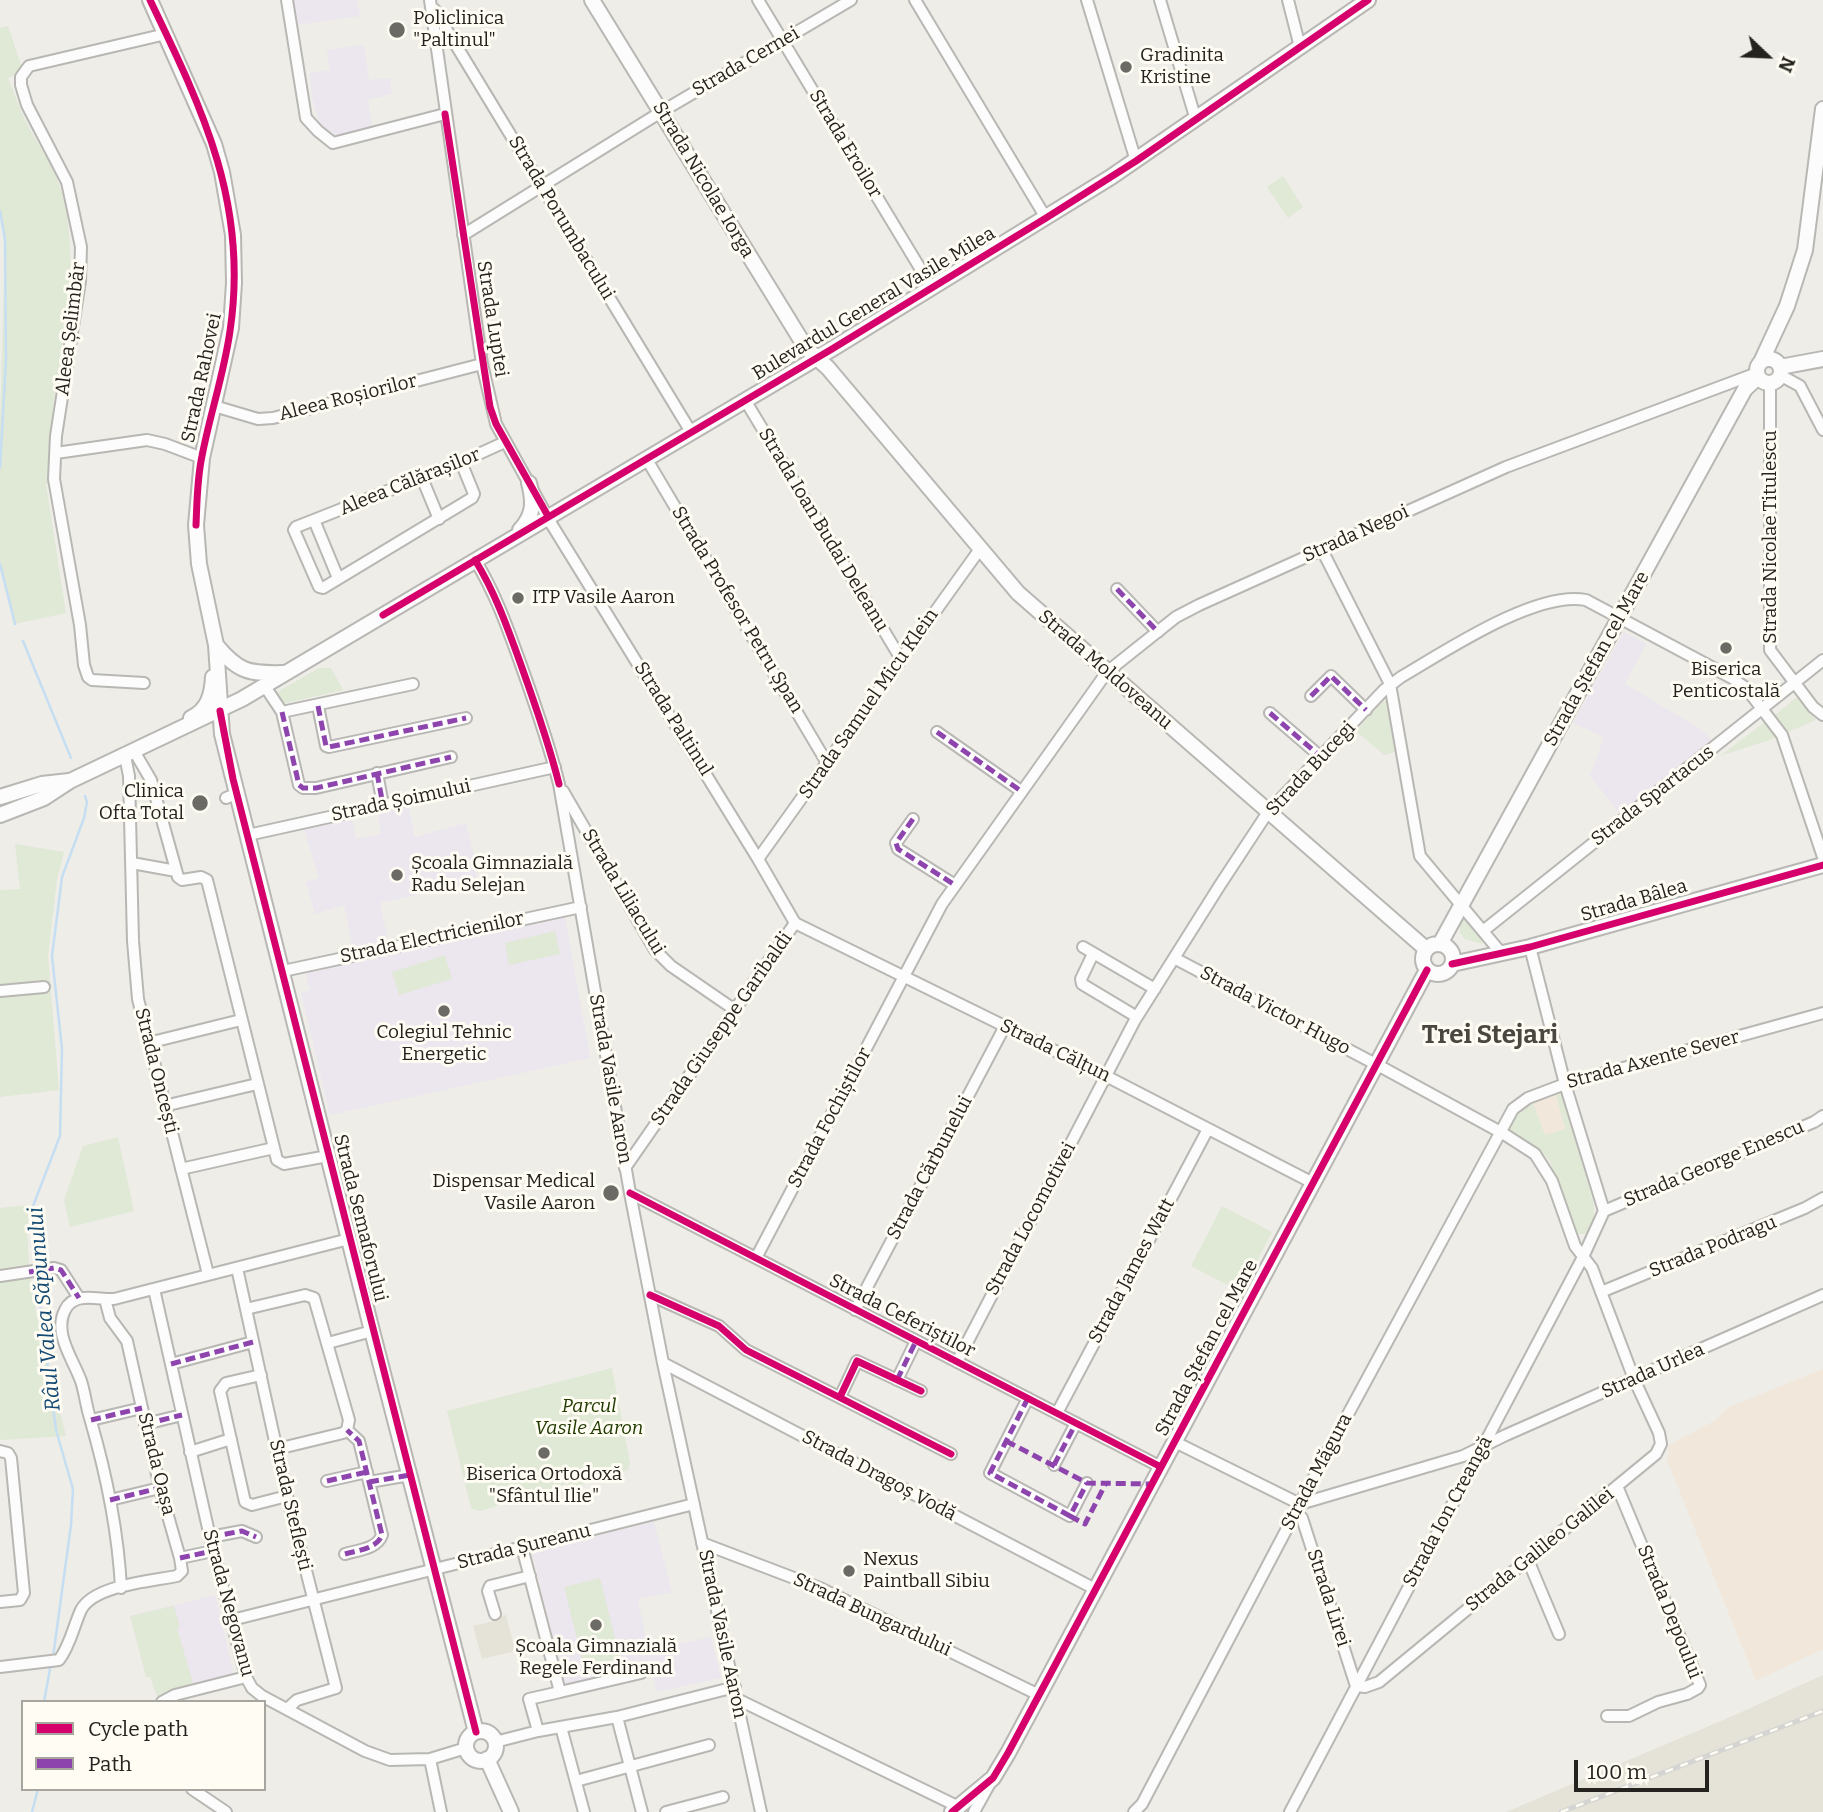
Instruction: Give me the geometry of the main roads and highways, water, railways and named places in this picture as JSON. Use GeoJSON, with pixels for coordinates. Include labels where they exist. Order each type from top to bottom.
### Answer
{"type":"FeatureCollection","features":[{"type":"Feature","properties":{"kind":"main road","name":"Strada Rahovei"},"geometry":{"type":"LineString","coordinates":[[150,0],[214,144],[230,216],[234,256],[233,304],[227,351],[202,458],[197,494],[197,551],[216,645],[220,711]]}},
{"type":"Feature","properties":{"kind":"main road","name":"Strada Nicolae Iorga"},"geometry":{"type":"LineString","coordinates":[[592,0],[806,348],[817,357]]}},
{"type":"Feature","properties":{"kind":"main road","name":"Bulevardul General Vasile Milea"},"geometry":{"type":"LineString","coordinates":[[70,781],[220,711],[932,288],[1136,161],[1368,0]]}},
{"type":"Feature","properties":{"kind":"main road","name":"Strada Ștefan cel Mare"},"geometry":{"type":"LineString","coordinates":[[1433,947],[1461,905],[1745,389],[1768,373],[1805,250],[1823,109]]}},
{"type":"Feature","properties":{"kind":"main road","name":"Strada Moldoveanu"},"geometry":{"type":"LineString","coordinates":[[817,357],[1018,593],[1269,812],[1433,947]]}},
{"type":"Feature","properties":{"kind":"main road"},"geometry":{"type":"LineString","coordinates":[[1768,373],[1823,359]]}},
{"type":"Feature","properties":{"kind":"main road"},"geometry":{"type":"LineString","coordinates":[[511,538],[527,522],[533,510],[529,483]]}},
{"type":"Feature","properties":{"kind":"main road"},"geometry":{"type":"LineString","coordinates":[[216,645],[228,660],[246,671],[285,673]]}},
{"type":"Feature","properties":{"kind":"main road"},"geometry":{"type":"LineString","coordinates":[[153,742],[178,724],[196,716],[207,705],[212,687],[216,645]]}},
{"type":"Feature","properties":{"kind":"main road","name":"Strada Semaforului"},"geometry":{"type":"LineString","coordinates":[[220,711],[231,796],[248,835],[476,1732]]}},
{"type":"Feature","properties":{"kind":"main road"},"geometry":{"type":"LineString","coordinates":[[0,797],[42,784],[70,781]]}},
{"type":"Feature","properties":{"kind":"main road"},"geometry":{"type":"LineString","coordinates":[[0,815],[44,798],[70,781]]}},
{"type":"Feature","properties":{"kind":"main road","name":"Strada Bâlea"},"geometry":{"type":"LineString","coordinates":[[1452,964],[1530,947],[1823,864]]}},
{"type":"Feature","properties":{"kind":"main road"},"geometry":{"type":"LineString","coordinates":[[1433,947],[1451,953],[1452,964],[1444,973],[1439,974],[1427,970],[1423,960],[1433,947]]}},
{"type":"Feature","properties":{"kind":"main road","name":"Strada Ștefan cel Mare"},"geometry":{"type":"LineString","coordinates":[[956,1810],[993,1778],[1427,970]]}},
{"type":"Feature","properties":{"kind":"main road"},"geometry":{"type":"LineString","coordinates":[[476,1732],[488,1733],[495,1742],[494,1752],[487,1759],[474,1759],[466,1748],[468,1738],[476,1732]]}},
{"type":"Feature","properties":{"kind":"main road"},"geometry":{"type":"LineString","coordinates":[[487,1759],[511,1812]]}},
{"type":"Feature","properties":{"kind":"waterway","name":"Râul Valea Săpunului"},"geometry":{"type":"LineString","coordinates":[[0,211],[5,240],[6,359],[0,468]]}},
{"type":"Feature","properties":{"kind":"waterway","name":"Râul Valea Săpunului"},"geometry":{"type":"LineString","coordinates":[[0,564],[15,624]]}},
{"type":"Feature","properties":{"kind":"waterway","name":"Râul Valea Săpunului"},"geometry":{"type":"LineString","coordinates":[[23,641],[71,758]]}},
{"type":"Feature","properties":{"kind":"waterway","name":"Râul Valea Săpunului"},"geometry":{"type":"LineString","coordinates":[[35,1266],[39,1254],[33,1228],[33,1206],[60,1136],[62,1049],[52,956],[62,877],[84,818],[87,802],[85,796]]}},
{"type":"Feature","properties":{"kind":"waterway","name":"Râul Valea Săpunului"},"geometry":{"type":"LineString","coordinates":[[36,1273],[56,1430],[73,1489],[71,1525],[53,1657]]}},
{"type":"Feature","properties":{"kind":"waterway","name":"Râul Valea Săpunului"},"geometry":{"type":"LineString","coordinates":[[44,1700],[51,1663]]}},
{"type":"Feature","properties":{"kind":"waterway","name":"Râul Valea Săpunului"},"geometry":{"type":"LineString","coordinates":[[32,1812],[37,1791]]}},
{"type":"Feature","properties":{"kind":"railway"},"geometry":{"type":"LineString","coordinates":[[1561,1812],[1823,1711]]}},
{"type":"Feature","properties":{"kind":"place","name":"Policlinica \"Paltinul\""},"geometry":{"type":"Point","coordinates":[397,30]}},
{"type":"Feature","properties":{"kind":"place","name":"Gradinita Kristine"},"geometry":{"type":"Point","coordinates":[1126,67]}},
{"type":"Feature","properties":{"kind":"place","name":"ITP Vasile Aaron"},"geometry":{"type":"Point","coordinates":[518,598]}},
{"type":"Feature","properties":{"kind":"place","name":"Biserica Penticostală"},"geometry":{"type":"Point","coordinates":[1726,648]}},
{"type":"Feature","properties":{"kind":"place","name":"Clinica Ofta Total"},"geometry":{"type":"Point","coordinates":[200,803]}},
{"type":"Feature","properties":{"kind":"place","name":"Școala Gimnazială Radu Selejan"},"geometry":{"type":"Point","coordinates":[397,875]}},
{"type":"Feature","properties":{"kind":"place","name":"Colegiul Tehnic Energetic"},"geometry":{"type":"Point","coordinates":[444,1011]}},
{"type":"Feature","properties":{"kind":"place","name":"Dispensar Medical Vasile Aaron"},"geometry":{"type":"Point","coordinates":[611,1193]}},
{"type":"Feature","properties":{"kind":"place","name":"Biserica Ortodoxă \"Sfântul Ilie\""},"geometry":{"type":"Point","coordinates":[544,1453]}},
{"type":"Feature","properties":{"kind":"place","name":"Nexus Paintball Sibiu"},"geometry":{"type":"Point","coordinates":[849,1571]}},
{"type":"Feature","properties":{"kind":"place","name":"Școala Gimnazială Regele Ferdinand"},"geometry":{"type":"Point","coordinates":[596,1625]}},
{"type":"Feature","properties":{"kind":"district","name":"Trei Stejari"},"geometry":{"type":"Point","coordinates":[1490,1036]}},
{"type":"Feature","properties":{"kind":"park label","name":"Parcul Vasile Aaron"},"geometry":{"type":"Point","coordinates":[589,1418]}}]}
